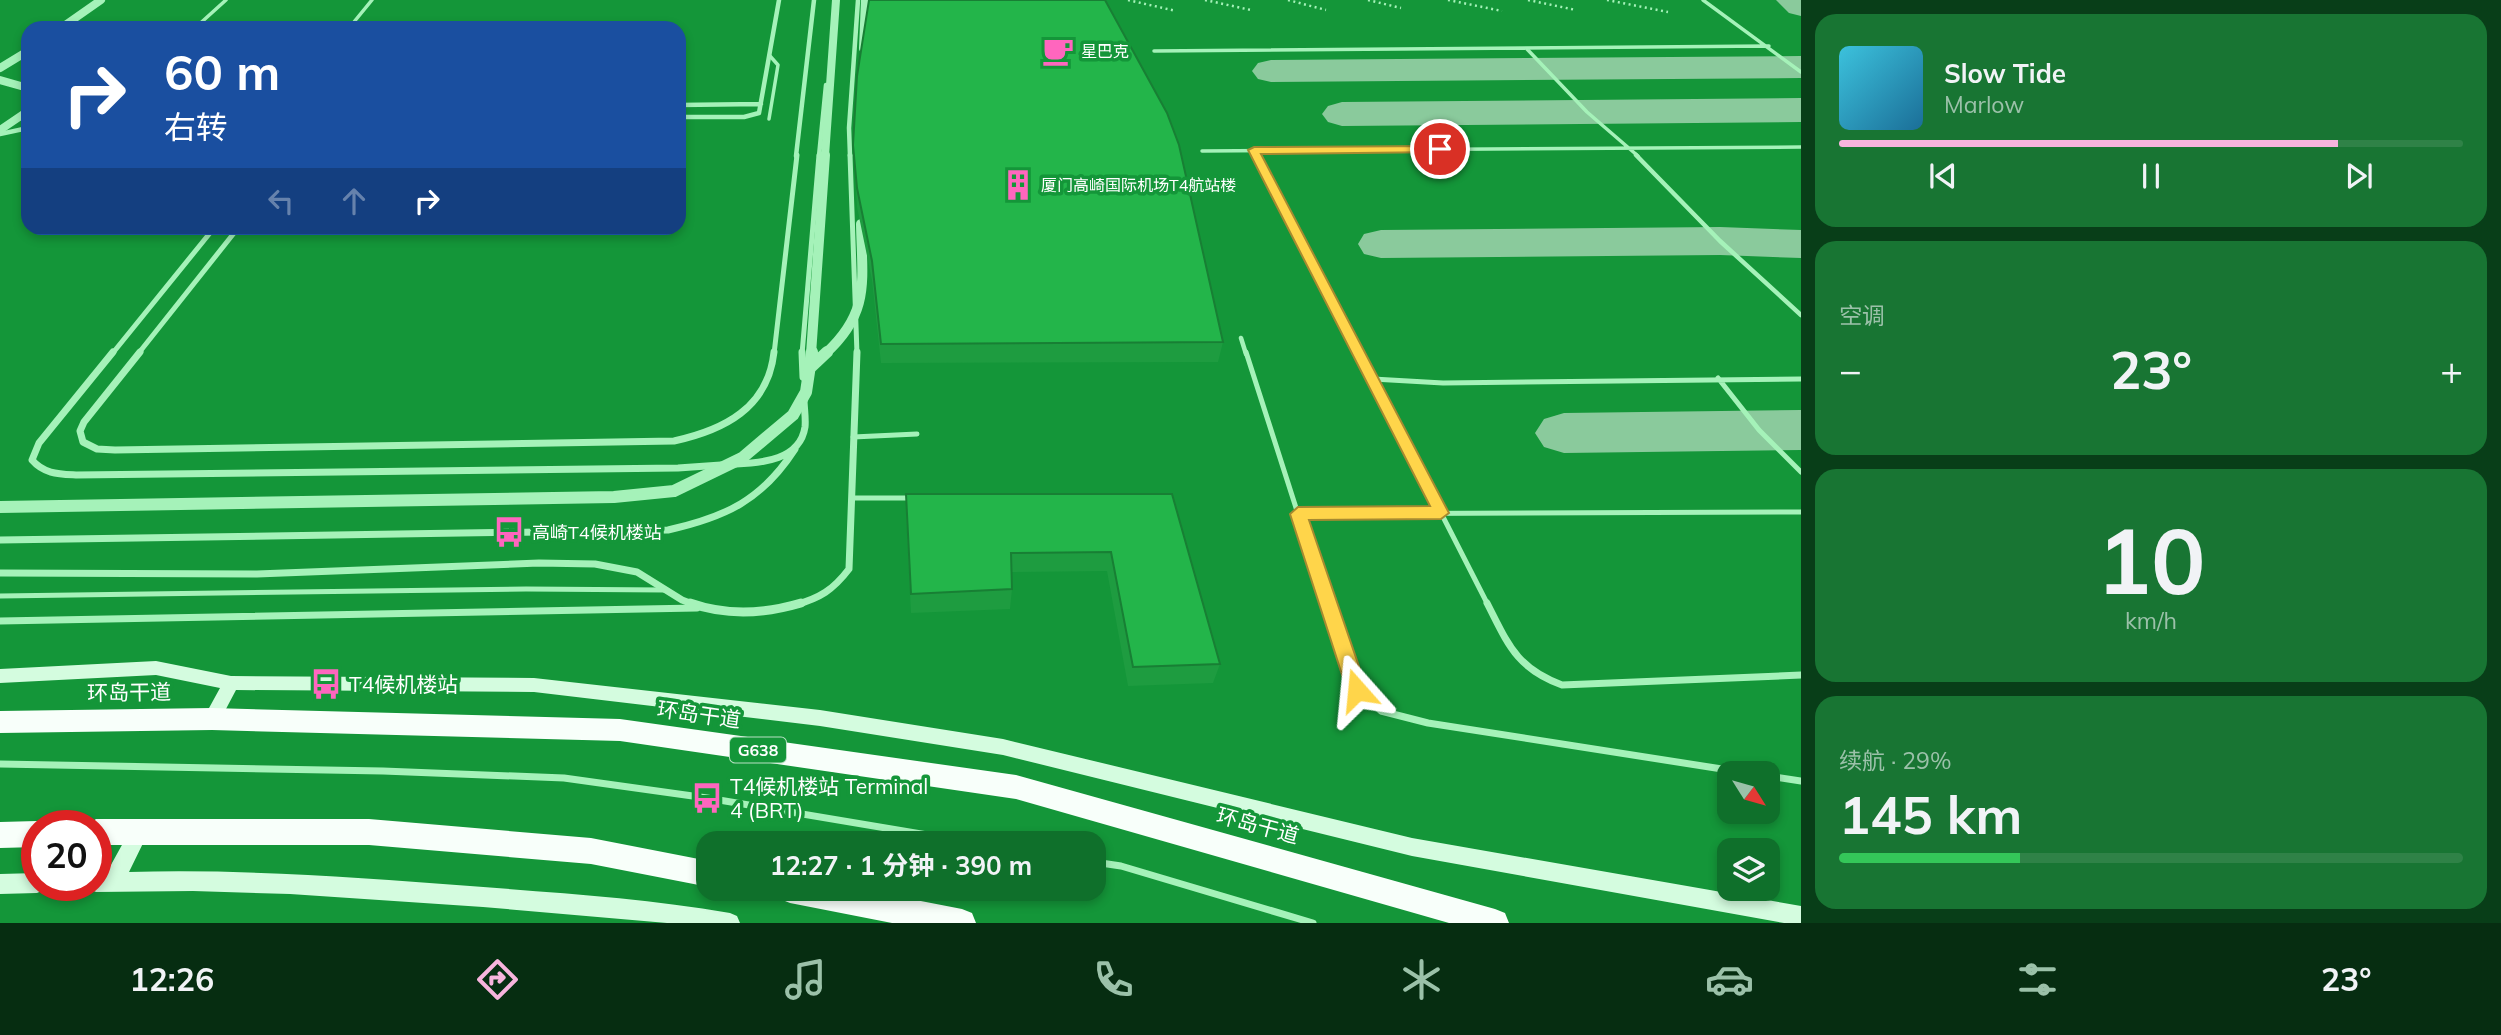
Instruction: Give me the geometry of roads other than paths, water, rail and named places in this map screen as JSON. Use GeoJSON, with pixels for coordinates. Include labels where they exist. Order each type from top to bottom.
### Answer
{"type":"FeatureCollection","features":[{"type":"Feature","properties":{"kind":"highway","name":"环岛干道"},"geometry":{"type":"LineString","coordinates":[[0,722],[212,719],[620,730],[1016,787],[1495,923]]}},
{"type":"Feature","properties":{"kind":"highway"},"geometry":{"type":"LineString","coordinates":[[112,832],[369,832],[591,851],[696,871]]}},
{"type":"Feature","properties":{"kind":"highway"},"geometry":{"type":"LineString","coordinates":[[0,835],[21,834]]}},
{"type":"Feature","properties":{"kind":"highway"},"geometry":{"type":"LineString","coordinates":[[851,901],[962,923]]}},
{"type":"Feature","properties":{"kind":"main road"},"geometry":{"type":"LineString","coordinates":[[0,676],[156,668],[231,683],[534,685],[820,718],[1003,747],[1412,847],[1801,916]]}},
{"type":"Feature","properties":{"kind":"main road"},"geometry":{"type":"LineString","coordinates":[[212,719],[231,683]]}},
{"type":"Feature","properties":{"kind":"main road"},"geometry":{"type":"LineString","coordinates":[[112,871],[139,831]]}},
{"type":"Feature","properties":{"kind":"main road"},"geometry":{"type":"LineString","coordinates":[[112,881],[177,879],[335,886],[674,912],[730,923]]}},
{"type":"Feature","properties":{"kind":"main road"},"geometry":{"type":"LineString","coordinates":[[0,884],[21,883]]}},
{"type":"Feature","properties":{"kind":"street"},"geometry":{"type":"LineString","coordinates":[[71,21],[101,0]]}},
{"type":"Feature","properties":{"kind":"street"},"geometry":{"type":"LineString","coordinates":[[686,117],[751,116],[759,113],[779,0]]}},
{"type":"Feature","properties":{"kind":"street"},"geometry":{"type":"LineString","coordinates":[[232,235],[84,422],[80,431],[83,442],[97,449],[115,450],[674,442],[697,437],[741,414],[761,395],[772,373],[814,0]]}},
{"type":"Feature","properties":{"kind":"street"},"geometry":{"type":"LineString","coordinates":[[0,507],[614,497],[674,491],[742,458],[793,415],[806,392],[810,369],[835,0]]}},
{"type":"Feature","properties":{"kind":"street"},"geometry":{"type":"LineString","coordinates":[[0,540],[668,530],[697,524],[759,494],[774,481],[805,430],[802,339],[835,0]]}},
{"type":"Feature","properties":{"kind":"street"},"geometry":{"type":"LineString","coordinates":[[0,573],[257,574],[539,563],[595,564],[637,572],[682,600],[720,612],[759,612],[802,604],[822,597],[838,584],[849,569],[857,366],[849,128],[858,0]]}},
{"type":"Feature","properties":{"kind":"street"},"geometry":{"type":"LineString","coordinates":[[863,59],[865,0]]}},
{"type":"Feature","properties":{"kind":"street"},"geometry":{"type":"LineString","coordinates":[[0,68],[21,55]]}},
{"type":"Feature","properties":{"kind":"street"},"geometry":{"type":"LineString","coordinates":[[0,80],[21,86]]}},
{"type":"Feature","properties":{"kind":"street"},"geometry":{"type":"LineString","coordinates":[[686,105],[761,104]]}},
{"type":"Feature","properties":{"kind":"street"},"geometry":{"type":"LineString","coordinates":[[0,132],[21,116]]}},
{"type":"Feature","properties":{"kind":"street"},"geometry":{"type":"LineString","coordinates":[[0,132],[21,129]]}},
{"type":"Feature","properties":{"kind":"street"},"geometry":{"type":"LineString","coordinates":[[810,369],[850,327],[856,317],[860,289],[861,224]]}},
{"type":"Feature","properties":{"kind":"street"},"geometry":{"type":"LineString","coordinates":[[208,235],[39,443],[33,460],[36,466],[48,472],[76,475],[678,468],[762,463],[780,458],[798,444]]}},
{"type":"Feature","properties":{"kind":"lane"},"geometry":{"type":"LineString","coordinates":[[203,21],[226,0]]}},
{"type":"Feature","properties":{"kind":"lane"},"geometry":{"type":"LineString","coordinates":[[355,21],[372,0]]}},
{"type":"Feature","properties":{"kind":"lane"},"geometry":{"type":"LineString","coordinates":[[1703,0],[1801,72]]}},
{"type":"Feature","properties":{"kind":"lane"},"geometry":{"type":"LineString","coordinates":[[1154,51],[1769,46]]}},
{"type":"Feature","properties":{"kind":"lane"},"geometry":{"type":"LineString","coordinates":[[1526,48],[1587,112],[1630,148],[1720,241],[1801,315]]}},
{"type":"Feature","properties":{"kind":"lane"},"geometry":{"type":"LineString","coordinates":[[769,119],[778,65],[770,56]]}},
{"type":"Feature","properties":{"kind":"lane"},"geometry":{"type":"LineString","coordinates":[[1202,151],[1801,147]]}},
{"type":"Feature","properties":{"kind":"lane"},"geometry":{"type":"LineString","coordinates":[[1254,150],[1511,651],[1523,667],[1538,677],[1562,685],[1801,675]]}},
{"type":"Feature","properties":{"kind":"lane"},"geometry":{"type":"LineString","coordinates":[[1241,338],[1357,690],[1381,711],[1428,723],[1717,768]]}},
{"type":"Feature","properties":{"kind":"lane"},"geometry":{"type":"LineString","coordinates":[[1718,378],[1759,430],[1801,472]]}},
{"type":"Feature","properties":{"kind":"lane"},"geometry":{"type":"LineString","coordinates":[[1373,379],[1443,383],[1801,379]]}},
{"type":"Feature","properties":{"kind":"lane"},"geometry":{"type":"LineString","coordinates":[[853,437],[918,434]]}},
{"type":"Feature","properties":{"kind":"lane"},"geometry":{"type":"LineString","coordinates":[[852,498],[921,498]]}},
{"type":"Feature","properties":{"kind":"lane"},"geometry":{"type":"LineString","coordinates":[[1298,514],[1801,512]]}},
{"type":"Feature","properties":{"kind":"lane"},"geometry":{"type":"LineString","coordinates":[[0,596],[526,589],[668,590]]}},
{"type":"Feature","properties":{"kind":"lane"},"geometry":{"type":"LineString","coordinates":[[0,621],[704,608]]}},
{"type":"Feature","properties":{"kind":"lane"},"geometry":{"type":"LineString","coordinates":[[0,764],[383,771],[564,778],[902,831]]}},
{"type":"Feature","properties":{"kind":"lane"},"geometry":{"type":"LineString","coordinates":[[1780,778],[1801,781]]}},
{"type":"Feature","properties":{"kind":"lane"},"geometry":{"type":"LineString","coordinates":[[1106,864],[1312,923]]}},
{"type":"Feature","properties":{"kind":"place","name":"星巴克"},"geometry":{"type":"Point","coordinates":[1058,51]}},
{"type":"Feature","properties":{"kind":"place","name":"厦门高崎国际机场T4航站楼"},"geometry":{"type":"Point","coordinates":[1018,185]}},
{"type":"Feature","properties":{"kind":"place","name":"高崎T4候机楼站"},"geometry":{"type":"Point","coordinates":[509,532]}},
{"type":"Feature","properties":{"kind":"place","name":"T4候机楼站"},"geometry":{"type":"Point","coordinates":[326,684]}},
{"type":"Feature","properties":{"kind":"place","name":"T4候机楼站 Terminal 4 (BRT)"},"geometry":{"type":"Point","coordinates":[707,798]}}]}
